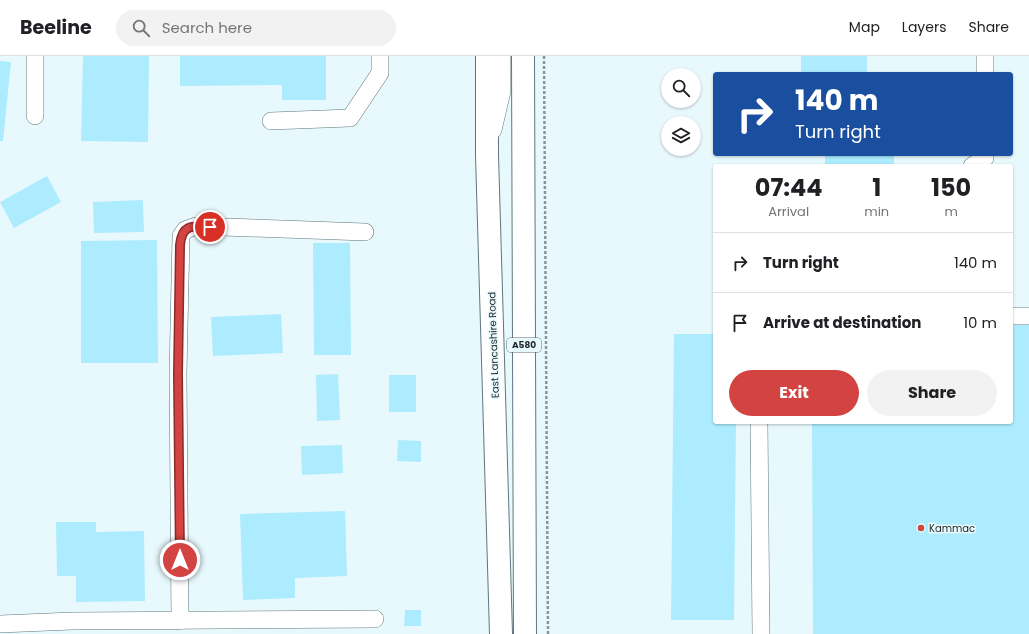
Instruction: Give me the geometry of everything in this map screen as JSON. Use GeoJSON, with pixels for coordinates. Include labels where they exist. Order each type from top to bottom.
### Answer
{"type":"FeatureCollection","features":[{"type":"Feature","properties":{"kind":"highway","name":"East Lancashire Road"},"geometry":{"type":"LineString","coordinates":[[487,56],[487,155],[501,634]]}},
{"type":"Feature","properties":{"kind":"highway","name":"A580"},"geometry":{"type":"LineString","coordinates":[[523,56],[525,634]]}},
{"type":"Feature","properties":{"kind":"street"},"geometry":{"type":"LineString","coordinates":[[35,56],[35,116]]}},
{"type":"Feature","properties":{"kind":"street"},"geometry":{"type":"LineString","coordinates":[[271,121],[350,118],[380,73],[380,56]]}},
{"type":"Feature","properties":{"kind":"street"},"geometry":{"type":"LineString","coordinates":[[487,155],[502,91],[502,56]]}},
{"type":"Feature","properties":{"kind":"street"},"geometry":{"type":"LineString","coordinates":[[985,56],[985,72]]}},
{"type":"Feature","properties":{"kind":"street"},"geometry":{"type":"LineString","coordinates":[[180,621],[178,374],[181,236],[185,230],[196,226],[365,232]]}},
{"type":"Feature","properties":{"kind":"street"},"geometry":{"type":"LineString","coordinates":[[1013,316],[1029,316]]}},
{"type":"Feature","properties":{"kind":"street"},"geometry":{"type":"LineString","coordinates":[[759,424],[761,634]]}},
{"type":"Feature","properties":{"kind":"street"},"geometry":{"type":"LineString","coordinates":[[0,624],[72,621],[375,619]]}},
{"type":"Feature","properties":{"kind":"path"},"geometry":{"type":"LineString","coordinates":[[544,56],[548,634]]}},
{"type":"Feature","properties":{"kind":"building"},"geometry":{"type":"Polygon","coordinates":[[[83,56],[149,56],[148,142],[81,141],[83,56]]]}},
{"type":"Feature","properties":{"kind":"building"},"geometry":{"type":"Polygon","coordinates":[[[180,56],[326,56],[326,100],[282,100],[282,85],[180,86],[180,56]]]}},
{"type":"Feature","properties":{"kind":"building"},"geometry":{"type":"Polygon","coordinates":[[[801,56],[867,56],[867,72],[801,72],[801,56]]]}},
{"type":"Feature","properties":{"kind":"building"},"geometry":{"type":"Polygon","coordinates":[[[0,61],[11,62],[3,141],[0,141],[0,61]]]}},
{"type":"Feature","properties":{"kind":"building"},"geometry":{"type":"Polygon","coordinates":[[[825,156],[894,156],[894,164],[825,164],[825,156]]]}},
{"type":"Feature","properties":{"kind":"building"},"geometry":{"type":"Polygon","coordinates":[[[47,176],[61,202],[14,228],[0,202],[47,176]]]}},
{"type":"Feature","properties":{"kind":"building"},"geometry":{"type":"Polygon","coordinates":[[[143,200],[144,232],[94,233],[93,202],[143,200]]]}},
{"type":"Feature","properties":{"kind":"building"},"geometry":{"type":"Polygon","coordinates":[[[157,240],[158,363],[81,363],[81,241],[157,240]]]}},
{"type":"Feature","properties":{"kind":"building"},"geometry":{"type":"Polygon","coordinates":[[[313,243],[350,243],[351,355],[314,355],[313,243]]]}},
{"type":"Feature","properties":{"kind":"building"},"geometry":{"type":"Polygon","coordinates":[[[281,314],[283,353],[213,356],[211,317],[281,314]]]}},
{"type":"Feature","properties":{"kind":"building","name":"Kammac"},"geometry":{"type":"Polygon","coordinates":[[[1013,323],[1029,323],[1029,634],[813,634],[812,424],[1013,424],[1013,323]]]}},
{"type":"Feature","properties":{"kind":"building"},"geometry":{"type":"Polygon","coordinates":[[[674,334],[713,334],[713,424],[736,424],[734,620],[671,620],[674,334]]]}},
{"type":"Feature","properties":{"kind":"building"},"geometry":{"type":"Polygon","coordinates":[[[338,374],[340,420],[317,421],[316,375],[338,374]]]}},
{"type":"Feature","properties":{"kind":"building"},"geometry":{"type":"Polygon","coordinates":[[[389,375],[416,375],[416,412],[389,412],[389,375]]]}},
{"type":"Feature","properties":{"kind":"building"},"geometry":{"type":"Polygon","coordinates":[[[398,440],[421,441],[421,462],[397,461],[398,440]]]}},
{"type":"Feature","properties":{"kind":"building"},"geometry":{"type":"Polygon","coordinates":[[[342,445],[343,473],[302,475],[301,446],[342,445]]]}},
{"type":"Feature","properties":{"kind":"building"},"geometry":{"type":"Polygon","coordinates":[[[345,511],[347,576],[295,578],[295,598],[243,600],[240,514],[345,511]]]}},
{"type":"Feature","properties":{"kind":"building"},"geometry":{"type":"Polygon","coordinates":[[[56,522],[96,522],[96,532],[144,531],[145,601],[76,602],[76,576],[57,576],[56,522]]]}},
{"type":"Feature","properties":{"kind":"building"},"geometry":{"type":"Polygon","coordinates":[[[405,610],[421,610],[421,626],[404,626],[405,610]]]}},
{"type":"Feature","properties":{"kind":"place","name":"Kammac"},"geometry":{"type":"Point","coordinates":[921,528]}},
{"type":"Feature","properties":{"kind":"route"},"geometry":{"type":"LineString","coordinates":[[180,560],[178,374],[180,245],[181,236],[185,230],[196,226],[210,227]]}}]}
